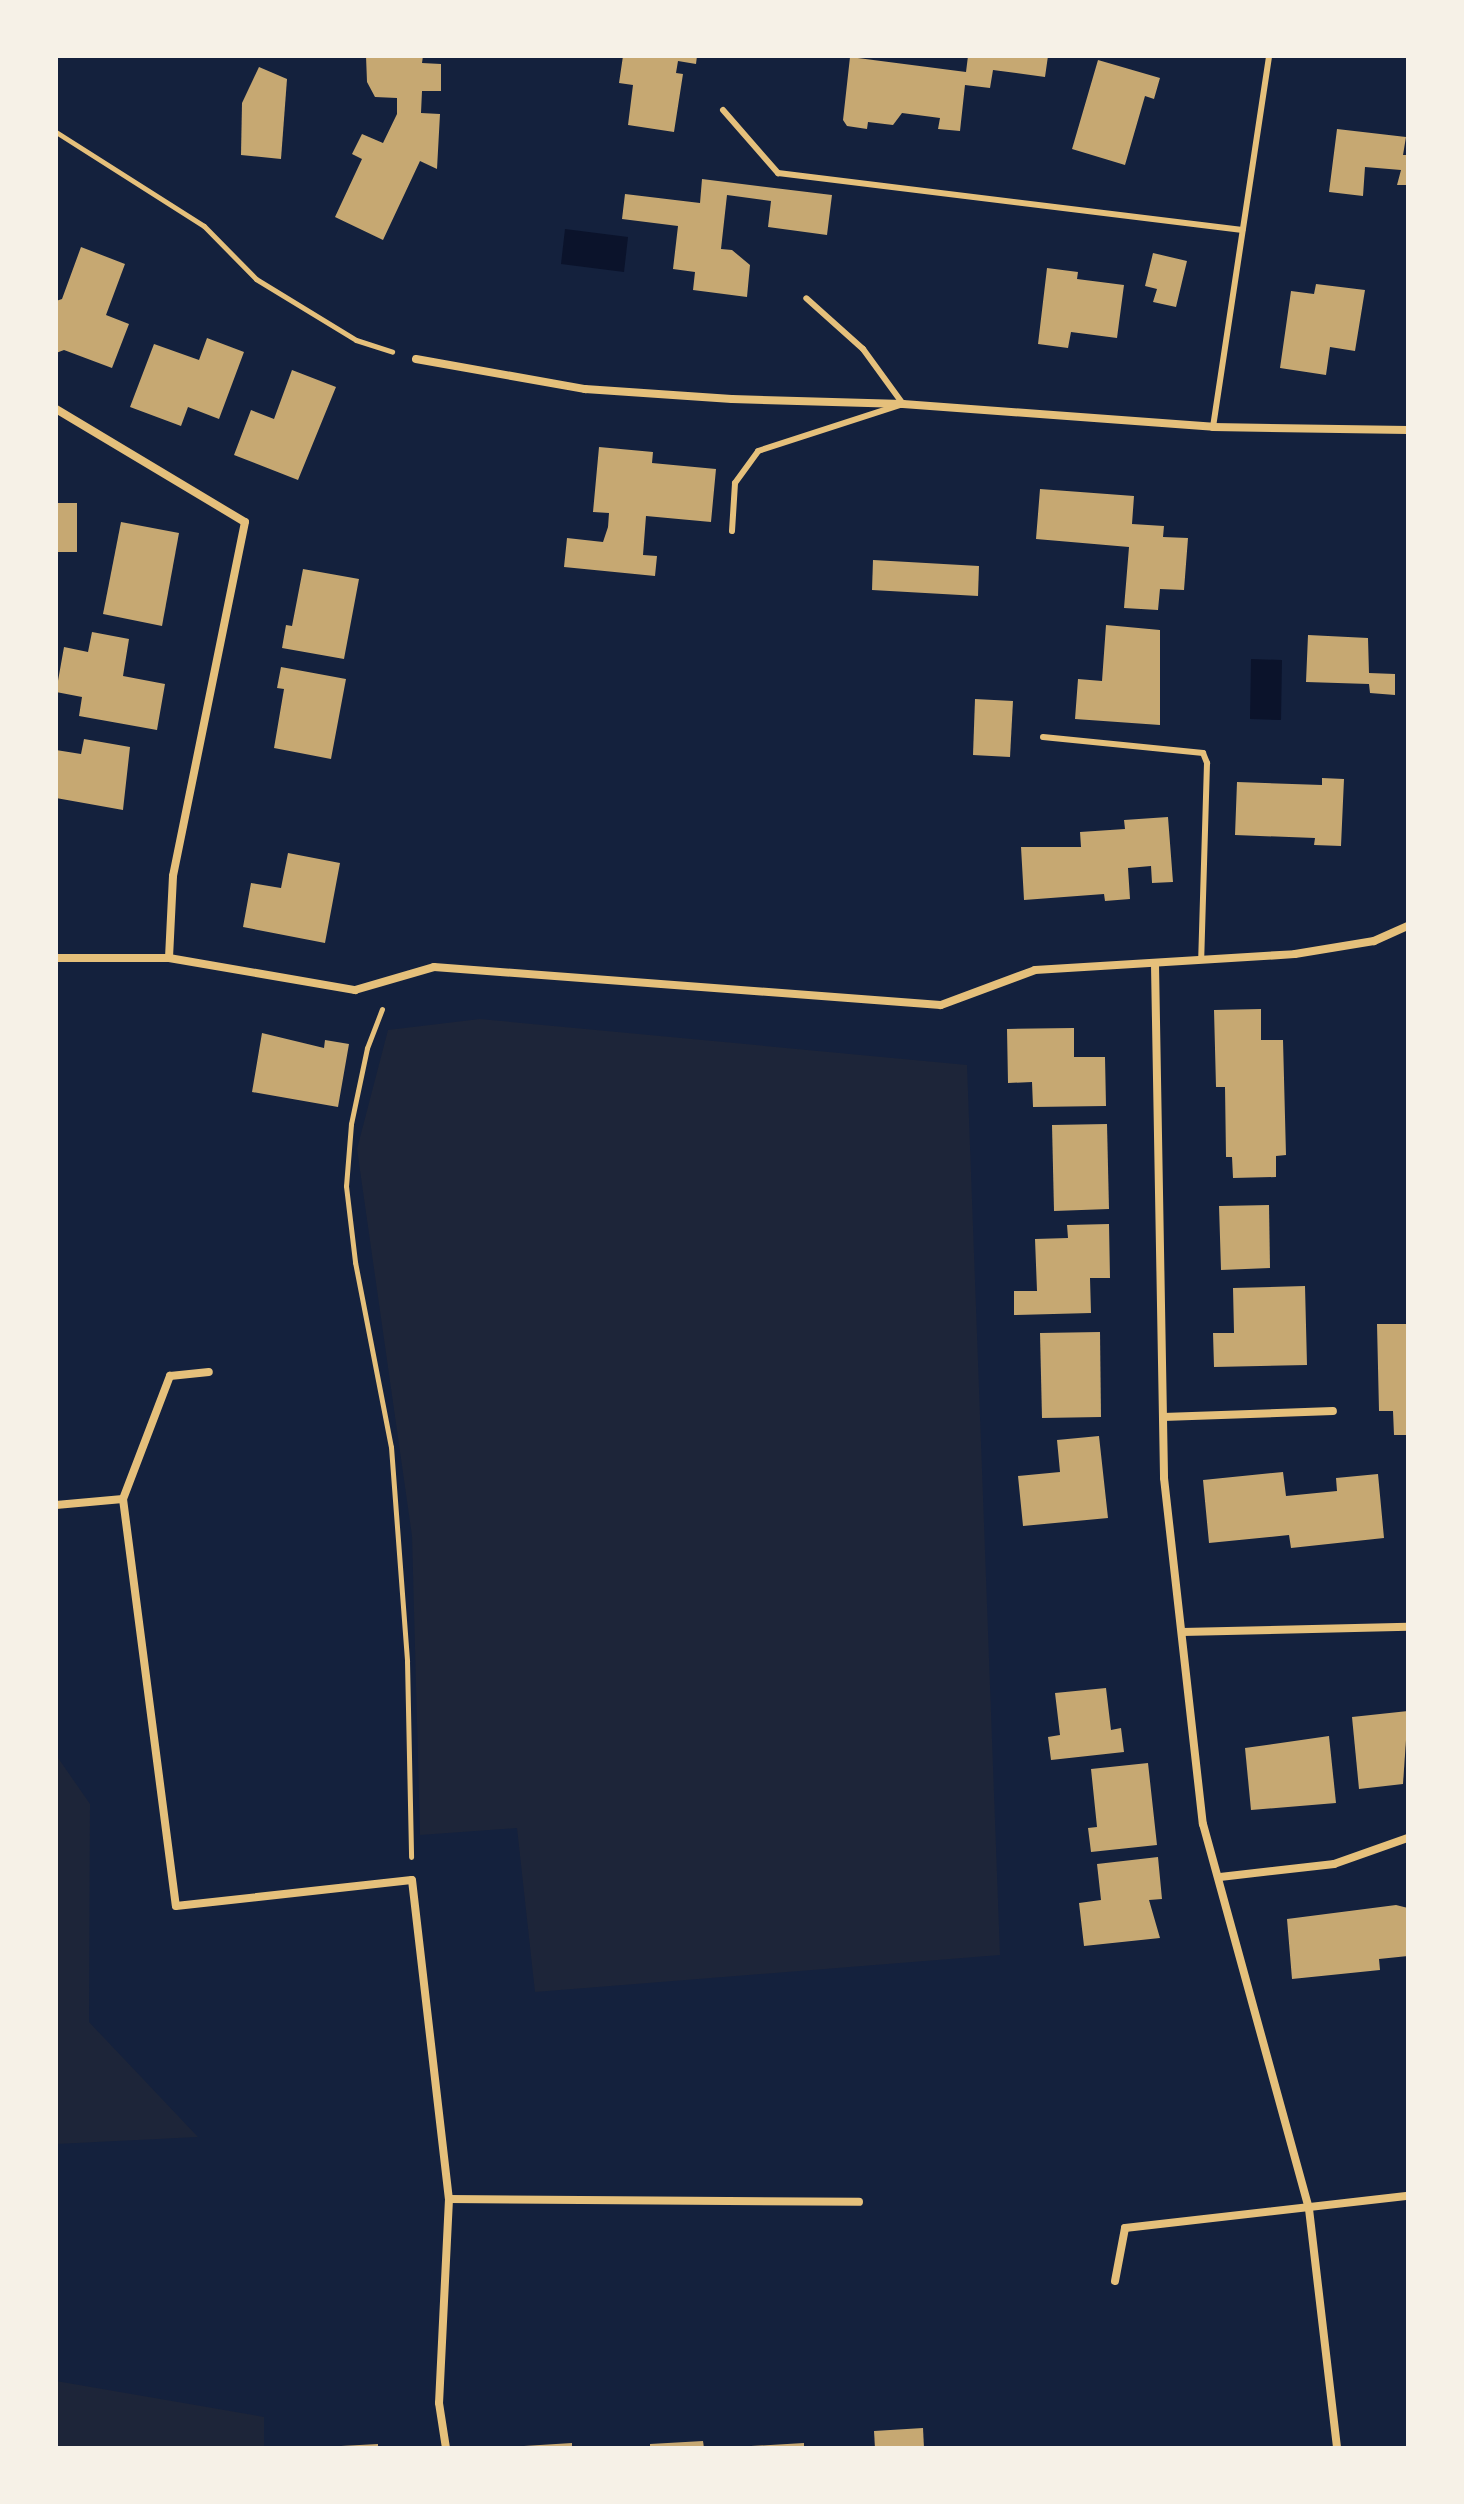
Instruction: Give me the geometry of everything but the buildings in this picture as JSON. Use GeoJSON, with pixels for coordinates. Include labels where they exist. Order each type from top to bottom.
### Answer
{"type":"FeatureCollection","features":[{"type":"Feature","properties":{"kind":"street"},"geometry":{"type":"LineString","coordinates":[[416,359],[585,389],[903,404],[1213,427],[1408,430]]}},
{"type":"Feature","properties":{"kind":"street"},"geometry":{"type":"LineString","coordinates":[[56,409],[245,522],[173,876],[169,958]]}},
{"type":"Feature","properties":{"kind":"street"},"geometry":{"type":"LineString","coordinates":[[56,958],[169,958],[355,990],[434,967],[941,1005],[1035,970],[1295,954],[1374,941],[1408,926]]}},
{"type":"Feature","properties":{"kind":"street"},"geometry":{"type":"LineString","coordinates":[[1155,965],[1164,1478],[1203,1824],[1309,2209],[1337,2448]]}},
{"type":"Feature","properties":{"kind":"street"},"geometry":{"type":"LineString","coordinates":[[209,1372],[170,1376],[123,1499],[176,1906],[412,1880],[449,2199],[439,2403],[446,2448]]}},
{"type":"Feature","properties":{"kind":"street"},"geometry":{"type":"LineString","coordinates":[[1163,1417],[1333,1411]]}},
{"type":"Feature","properties":{"kind":"street"},"geometry":{"type":"LineString","coordinates":[[56,1505],[123,1499]]}},
{"type":"Feature","properties":{"kind":"street"},"geometry":{"type":"LineString","coordinates":[[1182,1632],[1408,1627]]}},
{"type":"Feature","properties":{"kind":"street"},"geometry":{"type":"LineString","coordinates":[[1220,1877],[1334,1864],[1408,1838]]}},
{"type":"Feature","properties":{"kind":"street"},"geometry":{"type":"LineString","coordinates":[[1115,2281],[1125,2228],[1408,2196]]}},
{"type":"Feature","properties":{"kind":"street"},"geometry":{"type":"LineString","coordinates":[[449,2199],[859,2202]]}},
{"type":"Feature","properties":{"kind":"lane"},"geometry":{"type":"LineString","coordinates":[[1213,427],[1269,56]]}},
{"type":"Feature","properties":{"kind":"lane"},"geometry":{"type":"LineString","coordinates":[[723,110],[778,173],[1243,230]]}},
{"type":"Feature","properties":{"kind":"lane"},"geometry":{"type":"LineString","coordinates":[[732,531],[735,483],[758,451],[903,404],[863,349],[806,298]]}},
{"type":"Feature","properties":{"kind":"lane"},"geometry":{"type":"LineString","coordinates":[[1043,737],[1203,753],[1207,763],[1201,960]]}},
{"type":"Feature","properties":{"kind":"path"},"geometry":{"type":"LineString","coordinates":[[56,132],[204,226],[256,279],[356,340],[416,359]]}},
{"type":"Feature","properties":{"kind":"path"},"geometry":{"type":"LineString","coordinates":[[394,978],[367,1048],[351,1124],[346,1186],[355,1262],[391,1447],[407,1661],[412,1880]]}},
{"type":"Feature","properties":{"kind":"shaded area"},"geometry":{"type":"Polygon","coordinates":[[[565,229],[628,237],[624,272],[561,264],[565,229]]]}},
{"type":"Feature","properties":{"kind":"shaded area"},"geometry":{"type":"Polygon","coordinates":[[[1251,659],[1282,660],[1281,720],[1250,719],[1251,659]]]}},
{"type":"Feature","properties":{"kind":"shaded area"},"geometry":{"type":"Polygon","coordinates":[[[480,1019],[967,1065],[1000,1955],[535,1992],[517,1828],[420,1835],[412,1536],[357,1149],[388,1030],[480,1019]]]}},
{"type":"Feature","properties":{"kind":"shaded area"},"geometry":{"type":"Polygon","coordinates":[[[56,1755],[90,1804],[89,2022],[198,2137],[56,2144],[56,1755]]]}},
{"type":"Feature","properties":{"kind":"shaded area"},"geometry":{"type":"Polygon","coordinates":[[[56,2381],[264,2417],[264,2448],[56,2448],[56,2381]]]}}]}
